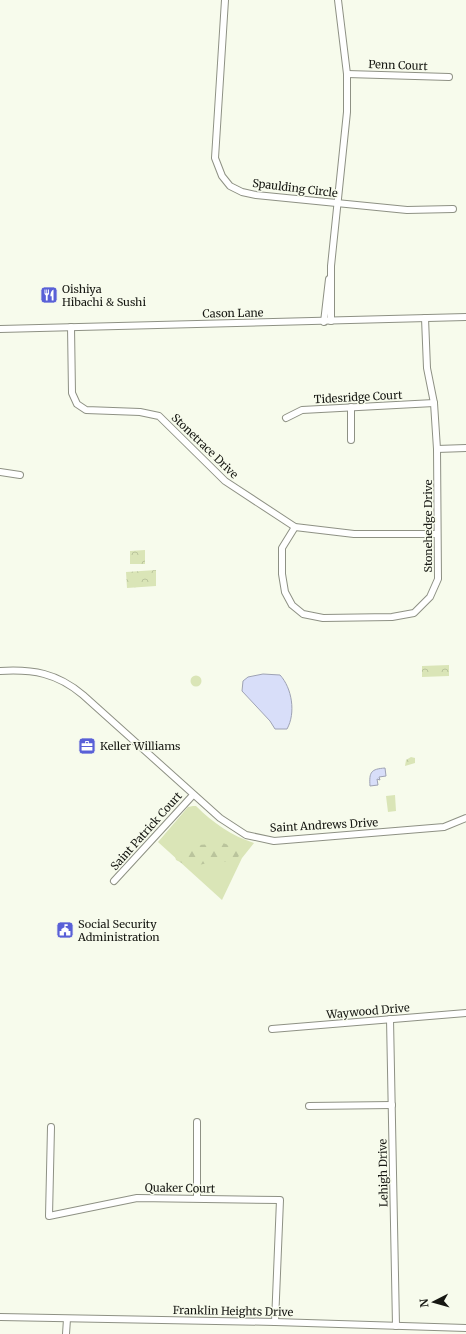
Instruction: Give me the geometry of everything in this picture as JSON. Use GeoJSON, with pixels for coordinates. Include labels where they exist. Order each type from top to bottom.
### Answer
{"type":"FeatureCollection","features":[{"type":"Feature","properties":{"kind":"street","name":"Spaulding Circle"},"geometry":{"type":"LineString","coordinates":[[225,0],[215,158],[222,176],[230,186],[242,192],[271,197],[407,210],[453,209]]}},
{"type":"Feature","properties":{"kind":"street"},"geometry":{"type":"LineString","coordinates":[[324,322],[326,290],[331,266],[339,203],[347,120],[347,74],[338,0]]}},
{"type":"Feature","properties":{"kind":"street","name":"Penn Court"},"geometry":{"type":"LineString","coordinates":[[347,74],[449,77]]}},
{"type":"Feature","properties":{"kind":"street"},"geometry":{"type":"LineString","coordinates":[[331,266],[331,322]]}},
{"type":"Feature","properties":{"kind":"street","name":"Cason Lane"},"geometry":{"type":"LineString","coordinates":[[0,329],[331,322],[466,317]]}},
{"type":"Feature","properties":{"kind":"street","name":"Stonehedge Drive"},"geometry":{"type":"LineString","coordinates":[[295,527],[282,548],[282,574],[285,592],[292,605],[303,614],[323,618],[392,617],[414,613],[430,597],[438,579],[437,449],[434,403],[427,368],[425,318]]}},
{"type":"Feature","properties":{"kind":"street","name":"Stonetrace Drive"},"geometry":{"type":"LineString","coordinates":[[71,327],[72,393],[76,404],[86,410],[140,412],[159,416],[225,481],[295,527],[354,534],[437,534]]}},
{"type":"Feature","properties":{"kind":"street","name":"Tidesridge Court"},"geometry":{"type":"LineString","coordinates":[[286,418],[302,410],[434,403]]}},
{"type":"Feature","properties":{"kind":"street"},"geometry":{"type":"LineString","coordinates":[[351,407],[351,440]]}},
{"type":"Feature","properties":{"kind":"street"},"geometry":{"type":"LineString","coordinates":[[437,449],[466,448]]}},
{"type":"Feature","properties":{"kind":"street"},"geometry":{"type":"LineString","coordinates":[[0,472],[20,475]]}},
{"type":"Feature","properties":{"kind":"street","name":"Saint Andrews Drive"},"geometry":{"type":"LineString","coordinates":[[0,670],[21,670],[45,674],[66,682],[82,694],[220,818],[246,835],[274,841],[444,827],[466,818]]}},
{"type":"Feature","properties":{"kind":"street","name":"Saint Patrick Court"},"geometry":{"type":"LineString","coordinates":[[114,881],[193,795]]}},
{"type":"Feature","properties":{"kind":"street","name":"Waywood Drive"},"geometry":{"type":"LineString","coordinates":[[272,1029],[466,1013]]}},
{"type":"Feature","properties":{"kind":"street","name":"Lehigh Drive"},"geometry":{"type":"LineString","coordinates":[[390,1019],[396,1326]]}},
{"type":"Feature","properties":{"kind":"street"},"geometry":{"type":"LineString","coordinates":[[309,1106],[392,1105]]}},
{"type":"Feature","properties":{"kind":"street"},"geometry":{"type":"LineString","coordinates":[[197,1198],[198,1122]]}},
{"type":"Feature","properties":{"kind":"street","name":"Quaker Court"},"geometry":{"type":"LineString","coordinates":[[51,1127],[49,1216],[137,1198],[280,1200],[276,1322]]}},
{"type":"Feature","properties":{"kind":"street","name":"Franklin Heights Drive"},"geometry":{"type":"LineString","coordinates":[[0,1317],[276,1322],[466,1328]]}},
{"type":"Feature","properties":{"kind":"street"},"geometry":{"type":"LineString","coordinates":[[66,1334],[67,1318]]}},
{"type":"Feature","properties":{"kind":"green space"},"geometry":{"type":"Polygon","coordinates":[[[145,550],[145,564],[130,564],[130,551],[145,550]]]}},
{"type":"Feature","properties":{"kind":"green space"},"geometry":{"type":"Polygon","coordinates":[[[156,570],[156,586],[127,588],[126,572],[156,570]]]}},
{"type":"Feature","properties":{"kind":"green space"},"geometry":{"type":"Polygon","coordinates":[[[449,665],[449,676],[422,677],[422,666],[449,665]]]}},
{"type":"Feature","properties":{"kind":"green space"},"geometry":{"type":"Polygon","coordinates":[[[194,676],[198,676],[200,677],[200,685],[194,686],[191,683],[191,679],[194,676]]]}},
{"type":"Feature","properties":{"kind":"green space"},"geometry":{"type":"Polygon","coordinates":[[[411,757],[415,758],[415,763],[405,766],[406,760],[411,757]]]}},
{"type":"Feature","properties":{"kind":"green space"},"geometry":{"type":"Polygon","coordinates":[[[395,795],[396,811],[388,812],[386,796],[395,795]]]}},
{"type":"Feature","properties":{"kind":"green space"},"geometry":{"type":"Polygon","coordinates":[[[196,806],[223,828],[238,837],[254,843],[242,858],[222,900],[158,842],[188,807],[196,806]]]}},
{"type":"Feature","properties":{"kind":"green space"},"geometry":{"type":"Polygon","coordinates":[[[223,843],[239,849],[240,854],[235,862],[212,862],[190,867],[176,860],[174,853],[187,846],[223,843]]]}},
{"type":"Feature","properties":{"kind":"water"},"geometry":{"type":"Polygon","coordinates":[[[263,674],[280,675],[284,680],[290,694],[292,708],[290,723],[287,729],[275,729],[270,721],[242,691],[243,681],[248,677],[263,674]]]}},
{"type":"Feature","properties":{"kind":"water"},"geometry":{"type":"Polygon","coordinates":[[[385,768],[386,776],[379,777],[380,780],[377,779],[378,785],[370,786],[370,777],[372,772],[377,769],[385,768]]]}},
{"type":"Feature","properties":{"kind":"place","name":"Oishiya Hibachi & Sushi"},"geometry":{"type":"Point","coordinates":[49,295]}},
{"type":"Feature","properties":{"kind":"place","name":"Keller Williams"},"geometry":{"type":"Point","coordinates":[87,746]}},
{"type":"Feature","properties":{"kind":"place","name":"Social Security Administration"},"geometry":{"type":"Point","coordinates":[65,930]}}]}
